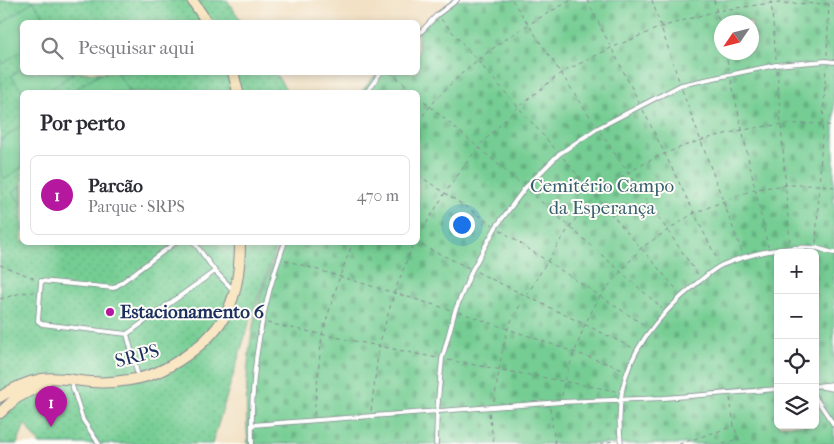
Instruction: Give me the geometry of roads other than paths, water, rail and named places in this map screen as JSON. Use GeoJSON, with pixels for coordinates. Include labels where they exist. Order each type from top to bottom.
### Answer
{"type":"FeatureCollection","features":[{"type":"Feature","properties":{"kind":"main road"},"geometry":{"type":"LineString","coordinates":[[192,0],[206,20]]}},
{"type":"Feature","properties":{"kind":"main road"},"geometry":{"type":"LineString","coordinates":[[234,75],[238,90]]}},
{"type":"Feature","properties":{"kind":"main road","name":"SRPS"},"geometry":{"type":"LineString","coordinates":[[0,396],[25,383],[53,378],[94,382],[138,378],[149,376],[173,365],[198,346],[221,322],[228,311],[235,292],[240,260],[240,245]]}},
{"type":"Feature","properties":{"kind":"main road"},"geometry":{"type":"LineString","coordinates":[[0,413],[14,399],[53,378]]}},
{"type":"Feature","properties":{"kind":"lane"},"geometry":{"type":"LineString","coordinates":[[420,33],[437,15],[457,0]]}},
{"type":"Feature","properties":{"kind":"lane"},"geometry":{"type":"LineString","coordinates":[[436,444],[442,359],[456,311],[472,270],[496,227],[525,188],[559,154],[598,128],[681,85],[776,65],[834,62]]}},
{"type":"Feature","properties":{"kind":"lane"},"geometry":{"type":"LineString","coordinates":[[368,90],[379,75]]}},
{"type":"Feature","properties":{"kind":"lane"},"geometry":{"type":"LineString","coordinates":[[172,245],[114,288],[41,281],[38,320],[40,323],[127,334],[215,271]]}},
{"type":"Feature","properties":{"kind":"lane"},"geometry":{"type":"LineString","coordinates":[[196,245],[215,271],[235,292]]}},
{"type":"Feature","properties":{"kind":"lane"},"geometry":{"type":"LineString","coordinates":[[252,444],[255,367],[261,331],[284,245]]}},
{"type":"Feature","properties":{"kind":"lane"},"geometry":{"type":"LineString","coordinates":[[621,442],[620,412],[622,392],[629,371],[638,350],[666,311],[720,266],[769,252],[791,249],[816,248],[834,253]]}},
{"type":"Feature","properties":{"kind":"lane"},"geometry":{"type":"LineString","coordinates":[[127,334],[138,378]]}},
{"type":"Feature","properties":{"kind":"lane"},"geometry":{"type":"LineString","coordinates":[[71,380],[83,420],[99,444]]}},
{"type":"Feature","properties":{"kind":"lane"},"geometry":{"type":"LineString","coordinates":[[819,386],[834,384]]}},
{"type":"Feature","properties":{"kind":"lane"},"geometry":{"type":"LineString","coordinates":[[819,386],[834,389]]}},
{"type":"Feature","properties":{"kind":"lane"},"geometry":{"type":"LineString","coordinates":[[252,425],[549,402],[622,400],[774,389]]}},
{"type":"Feature","properties":{"kind":"lane"},"geometry":{"type":"LineString","coordinates":[[819,403],[834,425]]}},
{"type":"Feature","properties":{"kind":"place","name":"Estacionamento 6"},"geometry":{"type":"Point","coordinates":[110,312]}},
{"type":"Feature","properties":{"kind":"place","name":"Parcão"},"geometry":{"type":"Point","coordinates":[51,427]}},
{"type":"Feature","properties":{"kind":"park label","name":"Cemitério Campo da Esperança"},"geometry":{"type":"Point","coordinates":[602,197]}}]}
